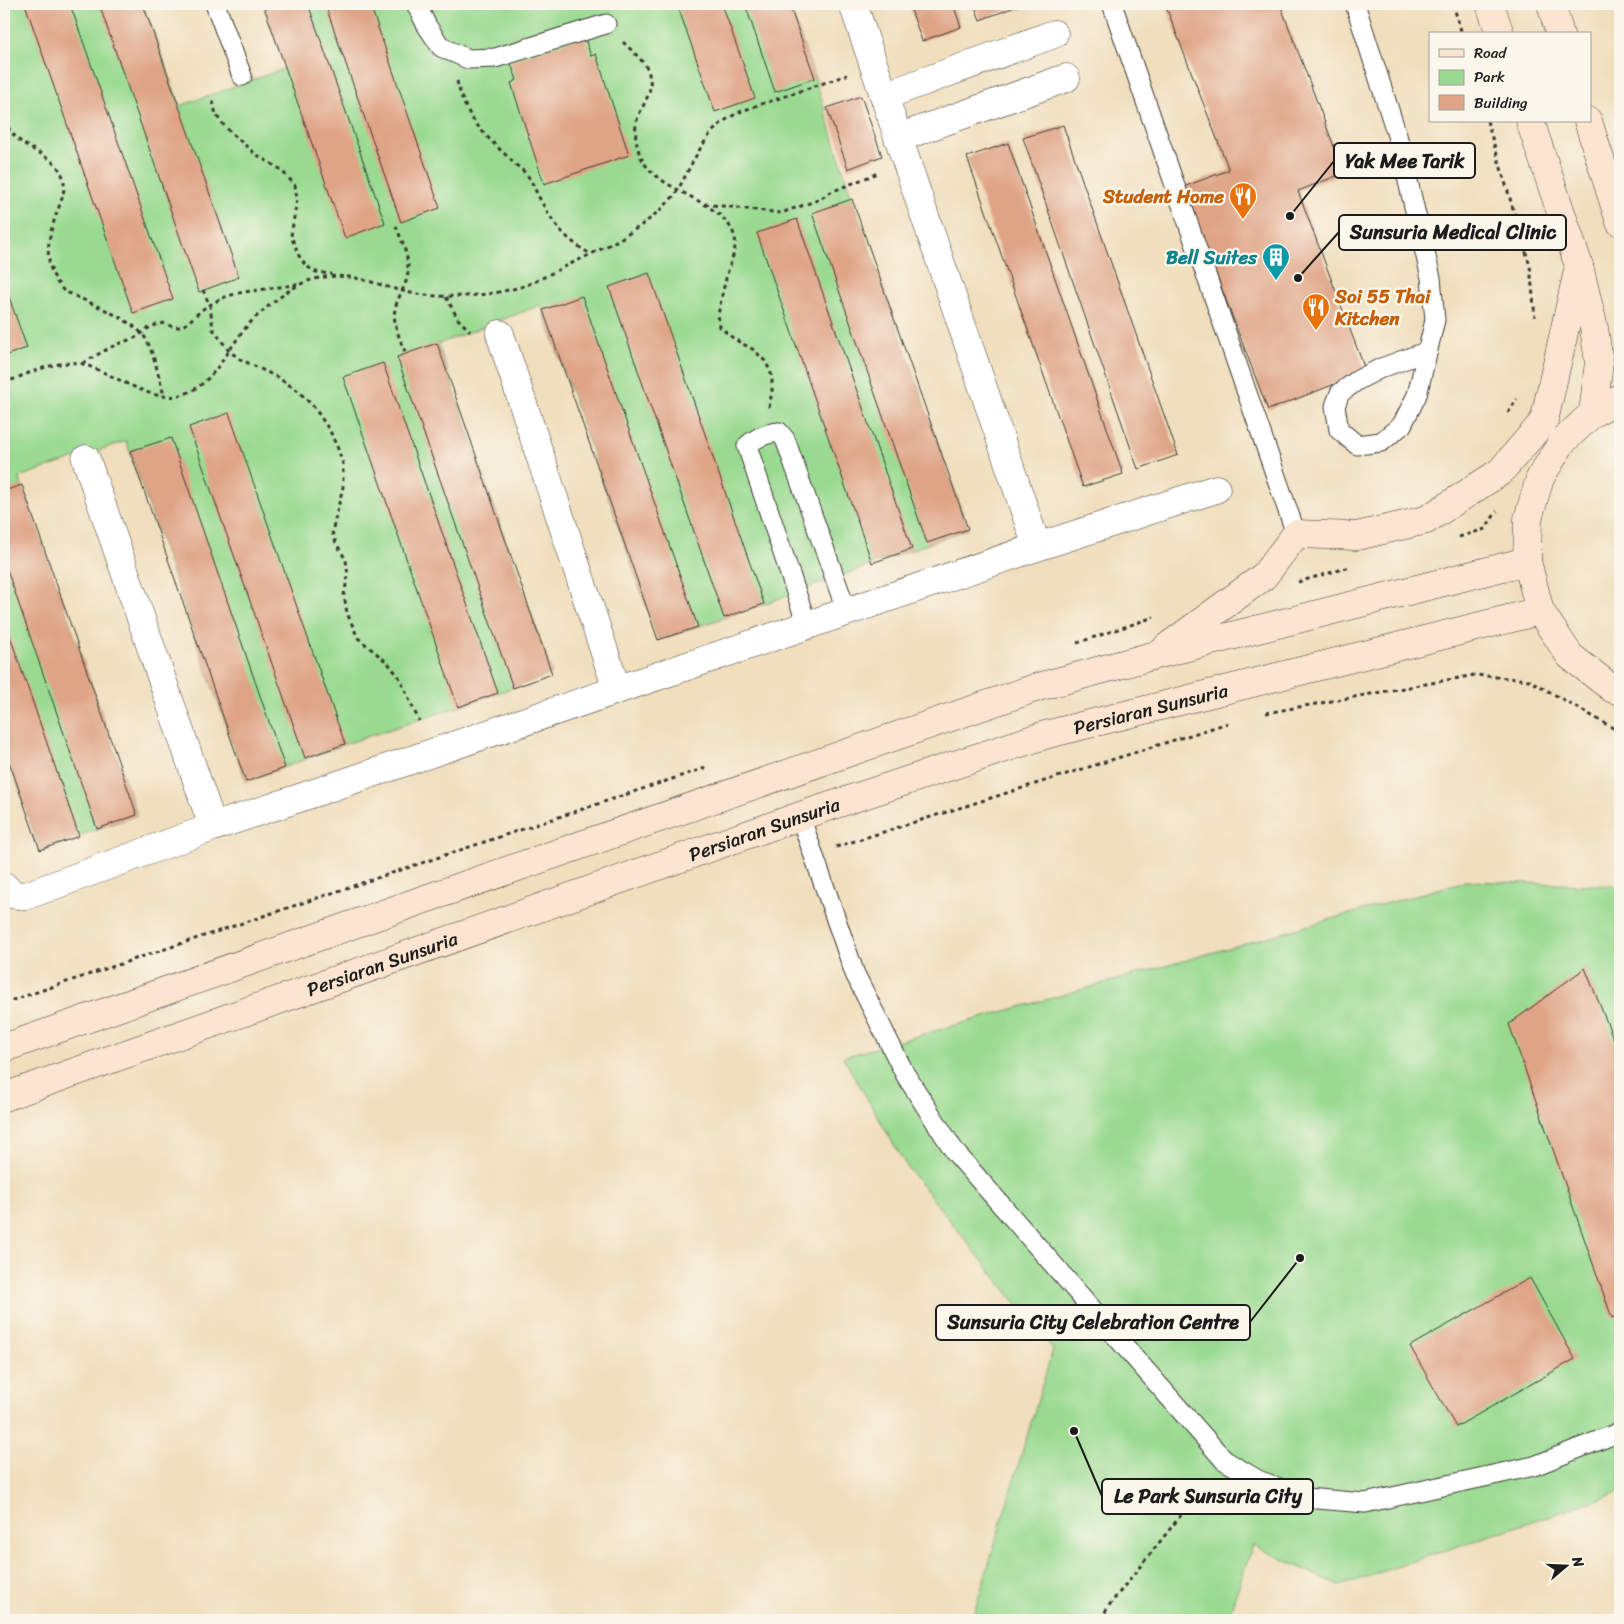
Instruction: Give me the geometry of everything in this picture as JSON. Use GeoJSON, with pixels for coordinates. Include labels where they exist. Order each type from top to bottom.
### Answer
{"type":"FeatureCollection","features":[{"type":"Feature","properties":{"kind":"street"},"geometry":{"type":"LineString","coordinates":[[853,4],[1037,546]]}},
{"type":"Feature","properties":{"kind":"street"},"geometry":{"type":"LineString","coordinates":[[1490,4],[1499,32]]}},
{"type":"Feature","properties":{"kind":"street"},"geometry":{"type":"LineString","coordinates":[[1551,4],[1559,32]]}},
{"type":"Feature","properties":{"kind":"street"},"geometry":{"type":"LineString","coordinates":[[884,96],[1054,34]]}},
{"type":"Feature","properties":{"kind":"street"},"geometry":{"type":"LineString","coordinates":[[902,150],[1066,78]]}},
{"type":"Feature","properties":{"kind":"street"},"geometry":{"type":"LineString","coordinates":[[1530,122],[1579,266],[1594,328],[1599,362],[1593,413]]}},
{"type":"Feature","properties":{"kind":"street"},"geometry":{"type":"LineString","coordinates":[[1588,122],[1620,222]]}},
{"type":"Feature","properties":{"kind":"street"},"geometry":{"type":"LineString","coordinates":[[1156,656],[1264,576],[1296,534],[1357,536],[1426,520],[1500,472],[1544,422],[1579,266]]}},
{"type":"Feature","properties":{"kind":"street"},"geometry":{"type":"LineString","coordinates":[[500,334],[617,690]]}},
{"type":"Feature","properties":{"kind":"street"},"geometry":{"type":"LineString","coordinates":[[1620,398],[1593,413],[1562,442],[1540,478],[1528,519],[1527,561],[1540,611],[1570,656],[1613,689],[1620,691]]}},
{"type":"Feature","properties":{"kind":"street"},"geometry":{"type":"LineString","coordinates":[[86,459],[213,827]]}},
{"type":"Feature","properties":{"kind":"street"},"geometry":{"type":"LineString","coordinates":[[4,886],[12,894],[25,896],[213,827],[1037,546],[1216,489]]}},
{"type":"Feature","properties":{"kind":"street"},"geometry":{"type":"LineString","coordinates":[[4,1048],[428,898],[1029,690],[1527,561]]}},
{"type":"Feature","properties":{"kind":"street","name":"Persiaran Sunsuria"},"geometry":{"type":"LineString","coordinates":[[4,1097],[800,816],[1046,735],[1540,611]]}},
{"type":"Feature","properties":{"kind":"lane"},"geometry":{"type":"LineString","coordinates":[[215,4],[242,76]]}},
{"type":"Feature","properties":{"kind":"lane"},"geometry":{"type":"LineString","coordinates":[[416,4],[427,26],[441,47],[468,59],[495,58],[606,24]]}},
{"type":"Feature","properties":{"kind":"lane"},"geometry":{"type":"LineString","coordinates":[[1112,4],[1296,534]]}},
{"type":"Feature","properties":{"kind":"lane"},"geometry":{"type":"LineString","coordinates":[[1355,4],[1397,135],[1431,278],[1435,320],[1428,351],[1417,395],[1402,426],[1381,442],[1357,445],[1340,430],[1335,406],[1340,393],[1358,380],[1381,368],[1428,351]]}},
{"type":"Feature","properties":{"kind":"lane"},"geometry":{"type":"LineString","coordinates":[[807,625],[747,446],[754,439],[772,433],[779,432],[785,439],[847,612]]}},
{"type":"Feature","properties":{"kind":"lane"},"geometry":{"type":"LineString","coordinates":[[800,816],[855,974],[905,1074],[955,1152],[1224,1460],[1258,1480],[1306,1498],[1365,1503],[1534,1466],[1620,1432]]}},
{"type":"Feature","properties":{"kind":"path"},"geometry":{"type":"LineString","coordinates":[[1453,4],[1461,32]]}},
{"type":"Feature","properties":{"kind":"path"},"geometry":{"type":"LineString","coordinates":[[606,24],[649,73],[652,88],[638,118],[636,136],[639,154],[644,164],[658,176],[704,204],[731,227],[735,240],[718,315],[720,327],[734,339],[754,350],[766,362],[772,376],[769,406],[772,433]]}},
{"type":"Feature","properties":{"kind":"path"},"geometry":{"type":"LineString","coordinates":[[4,46],[7,66],[4,84]]}},
{"type":"Feature","properties":{"kind":"path"},"geometry":{"type":"LineString","coordinates":[[460,56],[457,81],[468,113],[487,137],[525,172],[548,213],[562,232],[575,246],[591,254]]}},
{"type":"Feature","properties":{"kind":"path"},"geometry":{"type":"LineString","coordinates":[[213,101],[216,115],[226,128],[254,153],[280,169],[295,185],[297,199],[291,236],[299,256],[306,266],[316,272],[357,278],[415,293],[446,297],[505,290],[526,285],[634,231],[673,198],[714,130],[725,120],[741,111],[760,104],[874,66]]}},
{"type":"Feature","properties":{"kind":"path"},"geometry":{"type":"LineString","coordinates":[[4,120],[20,142],[48,158],[58,167],[63,178],[64,192],[54,219],[48,246],[50,270],[56,282],[63,290],[137,329],[146,339],[164,395]]}},
{"type":"Feature","properties":{"kind":"path"},"geometry":{"type":"LineString","coordinates":[[1488,122],[1530,266],[1535,318]]}},
{"type":"Feature","properties":{"kind":"path"},"geometry":{"type":"LineString","coordinates":[[704,204],[782,213],[818,200],[902,150]]}},
{"type":"Feature","properties":{"kind":"path"},"geometry":{"type":"LineString","coordinates":[[396,226],[406,254],[408,268],[403,290],[395,309],[395,323],[406,354]]}},
{"type":"Feature","properties":{"kind":"path"},"geometry":{"type":"LineString","coordinates":[[4,383],[41,368],[64,364],[82,364],[106,372],[134,387],[159,395],[176,396],[196,389],[210,376],[248,325],[286,292],[309,280],[335,275]]}},
{"type":"Feature","properties":{"kind":"path"},"geometry":{"type":"LineString","coordinates":[[82,364],[108,348],[136,337],[147,329],[165,323],[173,327],[180,327],[210,304],[238,293],[303,283]]}},
{"type":"Feature","properties":{"kind":"path"},"geometry":{"type":"LineString","coordinates":[[204,290],[210,304],[213,330],[229,351],[297,390],[314,407],[330,431],[343,464],[343,487],[332,532],[336,544],[346,560],[348,576],[344,595],[348,614],[358,638],[388,663],[399,677],[419,721]]}},
{"type":"Feature","properties":{"kind":"path"},"geometry":{"type":"LineString","coordinates":[[446,297],[458,319],[477,338],[500,334]]}},
{"type":"Feature","properties":{"kind":"path"},"geometry":{"type":"LineString","coordinates":[[1506,417],[1521,393]]}},
{"type":"Feature","properties":{"kind":"path"},"geometry":{"type":"LineString","coordinates":[[1072,644],[1157,616]]}},
{"type":"Feature","properties":{"kind":"path"},"geometry":{"type":"LineString","coordinates":[[1257,715],[1475,675],[1529,680],[1620,732]]}},
{"type":"Feature","properties":{"kind":"path"},"geometry":{"type":"LineString","coordinates":[[813,854],[1229,722]]}},
{"type":"Feature","properties":{"kind":"path"},"geometry":{"type":"LineString","coordinates":[[4,1003],[713,765]]}},
{"type":"Feature","properties":{"kind":"path"},"geometry":{"type":"LineString","coordinates":[[1102,1620],[1107,1608],[1224,1460]]}},
{"type":"Feature","properties":{"kind":"green space"},"geometry":{"type":"Polygon","coordinates":[[[4,4],[143,4],[180,106],[286,68],[263,4],[789,4],[815,78],[852,199],[968,529],[764,604],[658,640],[541,305],[438,344],[552,674],[345,744],[246,782],[126,441],[19,477],[137,815],[40,850],[4,747],[4,4]]]}},
{"type":"Feature","properties":{"kind":"green space"},"geometry":{"type":"Polygon","coordinates":[[[1466,881],[1620,886],[1620,1492],[1339,1586],[1253,1545],[1227,1620],[972,1620],[1053,1349],[907,1167],[843,1057],[1466,881]]]}},
{"type":"Feature","properties":{"kind":"building"},"geometry":{"type":"Polygon","coordinates":[[[25,4],[70,4],[173,299],[133,313],[25,4]]]}},
{"type":"Feature","properties":{"kind":"building"},"geometry":{"type":"Polygon","coordinates":[[[99,4],[143,4],[239,277],[199,292],[99,4]]]}},
{"type":"Feature","properties":{"kind":"building"},"geometry":{"type":"Polygon","coordinates":[[[263,4],[308,4],[385,223],[345,238],[263,4]]]}},
{"type":"Feature","properties":{"kind":"building"},"geometry":{"type":"Polygon","coordinates":[[[325,4],[370,4],[440,208],[401,222],[325,4]]]}},
{"type":"Feature","properties":{"kind":"building"},"geometry":{"type":"Polygon","coordinates":[[[677,4],[722,4],[755,98],[715,112],[677,4]]]}},
{"type":"Feature","properties":{"kind":"building"},"geometry":{"type":"Polygon","coordinates":[[[745,4],[789,4],[815,78],[775,92],[745,4]]]}},
{"type":"Feature","properties":{"kind":"building"},"geometry":{"type":"Polygon","coordinates":[[[909,4],[953,4],[961,27],[922,41],[909,4]]]}},
{"type":"Feature","properties":{"kind":"building"},"geometry":{"type":"Polygon","coordinates":[[[974,4],[1019,4],[1020,5],[980,20],[974,4]]]}},
{"type":"Feature","properties":{"kind":"building","name":"Bell Suites"},"geometry":{"type":"Polygon","coordinates":[[[1165,4],[1280,4],[1344,173],[1298,191],[1366,372],[1268,410],[1183,187],[1229,170],[1165,4]]]}},
{"type":"Feature","properties":{"kind":"building"},"geometry":{"type":"Polygon","coordinates":[[[584,36],[591,56],[596,54],[629,155],[544,184],[511,83],[517,80],[510,61],[584,36]]]}},
{"type":"Feature","properties":{"kind":"building"},"geometry":{"type":"Polygon","coordinates":[[[861,96],[882,156],[848,169],[827,108],[861,96]]]}},
{"type":"Feature","properties":{"kind":"building"},"geometry":{"type":"Polygon","coordinates":[[[1063,125],[1178,455],[1138,469],[1023,138],[1063,125]]]}},
{"type":"Feature","properties":{"kind":"building"},"geometry":{"type":"Polygon","coordinates":[[[1008,143],[1123,474],[1083,487],[967,157],[1008,143]]]}},
{"type":"Feature","properties":{"kind":"building"},"geometry":{"type":"Polygon","coordinates":[[[852,199],[968,529],[927,543],[812,213],[852,199]]]}},
{"type":"Feature","properties":{"kind":"building"},"geometry":{"type":"Polygon","coordinates":[[[797,219],[912,549],[872,563],[757,233],[797,219]]]}},
{"type":"Feature","properties":{"kind":"building"},"geometry":{"type":"Polygon","coordinates":[[[649,273],[764,604],[724,618],[609,287],[649,273]]]}},
{"type":"Feature","properties":{"kind":"building"},"geometry":{"type":"Polygon","coordinates":[[[4,283],[27,348],[4,356],[4,283]]]}},
{"type":"Feature","properties":{"kind":"building"},"geometry":{"type":"Polygon","coordinates":[[[582,296],[698,627],[658,640],[543,310],[582,296]]]}},
{"type":"Feature","properties":{"kind":"building"},"geometry":{"type":"Polygon","coordinates":[[[437,343],[552,674],[513,688],[397,357],[437,343]]]}},
{"type":"Feature","properties":{"kind":"building"},"geometry":{"type":"Polygon","coordinates":[[[383,363],[498,693],[458,707],[343,377],[383,363]]]}},
{"type":"Feature","properties":{"kind":"building"},"geometry":{"type":"Polygon","coordinates":[[[229,413],[345,744],[305,758],[189,427],[229,413]]]}},
{"type":"Feature","properties":{"kind":"building"},"geometry":{"type":"Polygon","coordinates":[[[171,438],[285,768],[246,782],[130,451],[171,438]]]}},
{"type":"Feature","properties":{"kind":"building"},"geometry":{"type":"Polygon","coordinates":[[[22,485],[137,815],[97,829],[4,561],[4,491],[22,485]]]}},
{"type":"Feature","properties":{"kind":"building"},"geometry":{"type":"Polygon","coordinates":[[[4,619],[79,836],[40,850],[4,747],[4,619]]]}},
{"type":"Feature","properties":{"kind":"building"},"geometry":{"type":"Polygon","coordinates":[[[1585,968],[1620,1055],[1620,1315],[1612,1318],[1509,1024],[1585,968]]]}},
{"type":"Feature","properties":{"kind":"building"},"geometry":{"type":"Polygon","coordinates":[[[1530,1278],[1575,1359],[1456,1427],[1410,1346],[1530,1278]]]}},
{"type":"Feature","properties":{"kind":"place","name":"Yak Mee Tarik"},"geometry":{"type":"Point","coordinates":[1290,216]}},
{"type":"Feature","properties":{"kind":"place","name":"Student Home"},"geometry":{"type":"Point","coordinates":[1243,220]}},
{"type":"Feature","properties":{"kind":"place","name":"Sunsuria Medical Clinic"},"geometry":{"type":"Point","coordinates":[1298,278]}},
{"type":"Feature","properties":{"kind":"place","name":"Bell Suites"},"geometry":{"type":"Point","coordinates":[1276,281]}},
{"type":"Feature","properties":{"kind":"place","name":"Soi 55 Thai Kitchen"},"geometry":{"type":"Point","coordinates":[1316,331]}},
{"type":"Feature","properties":{"kind":"place","name":"Sunsuria City Celebration Centre"},"geometry":{"type":"Point","coordinates":[1300,1258]}},
{"type":"Feature","properties":{"kind":"place","name":"Le Park Sunsuria City"},"geometry":{"type":"Point","coordinates":[1074,1431]}}]}
